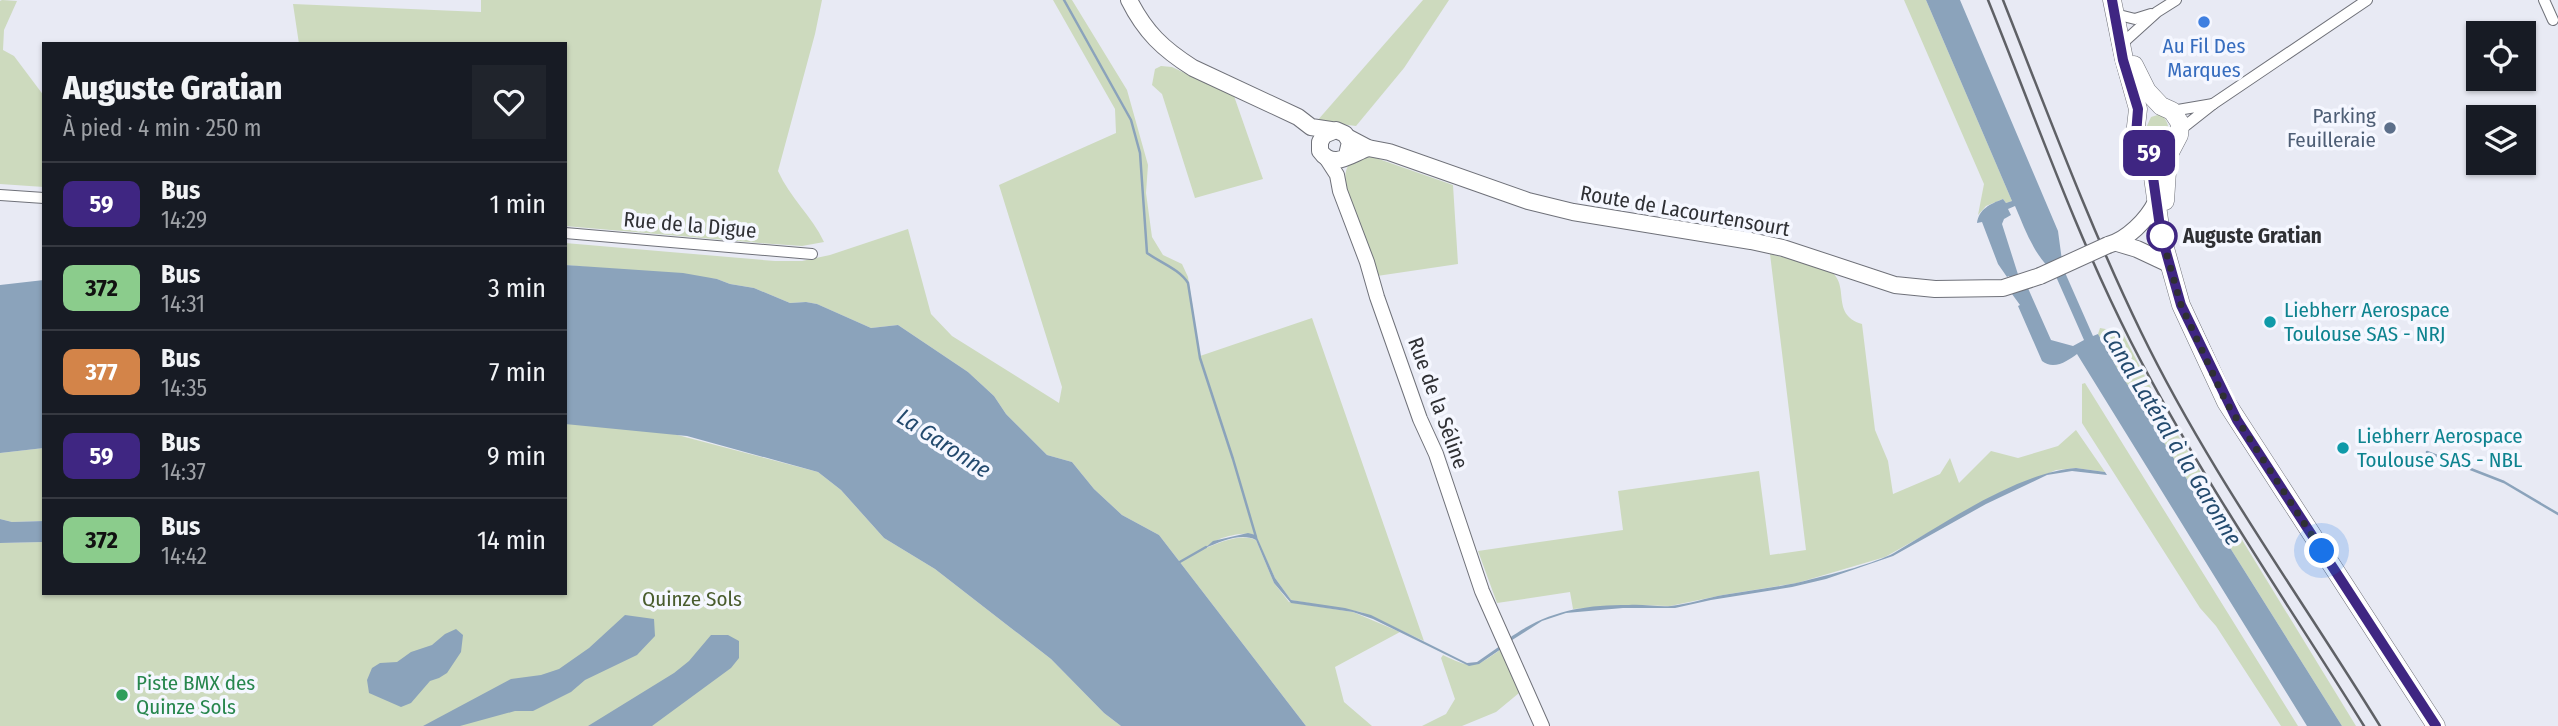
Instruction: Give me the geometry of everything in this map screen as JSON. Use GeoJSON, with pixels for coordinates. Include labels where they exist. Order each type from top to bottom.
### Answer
{"type":"FeatureCollection","features":[{"type":"Feature","properties":{"kind":"main road","name":"Route de Lacourtensourt"},"geometry":{"type":"LineString","coordinates":[[1129,0],[1147,30],[1161,47],[1176,58],[1298,117],[1311,127],[1341,131],[1367,148],[1389,152],[1528,201],[1573,212],[1762,243],[1895,285],[1935,289],[2015,285],[2112,244],[2151,212],[2156,202]]}},
{"type":"Feature","properties":{"kind":"main road"},"geometry":{"type":"LineString","coordinates":[[2115,5],[2136,69],[2147,91],[2180,123],[2167,168],[2165,208],[2193,327]]}},
{"type":"Feature","properties":{"kind":"main road"},"geometry":{"type":"LineString","coordinates":[[2115,5],[2123,60],[2138,109],[2136,135],[2147,149],[2153,167],[2161,234],[2181,305],[2237,420],[2436,726]]}},
{"type":"Feature","properties":{"kind":"main road"},"geometry":{"type":"LineString","coordinates":[[2137,118],[2147,109],[2166,109]]}},
{"type":"Feature","properties":{"kind":"main road"},"geometry":{"type":"LineString","coordinates":[[1311,127],[1323,152],[1334,161],[1367,148]]}},
{"type":"Feature","properties":{"kind":"main road"},"geometry":{"type":"LineString","coordinates":[[1323,152],[1321,138],[1331,130]]}},
{"type":"Feature","properties":{"kind":"main road"},"geometry":{"type":"LineString","coordinates":[[1346,156],[1351,147],[1349,138]]}},
{"type":"Feature","properties":{"kind":"main road"},"geometry":{"type":"LineString","coordinates":[[2147,149],[2160,152],[2172,147]]}},
{"type":"Feature","properties":{"kind":"main road"},"geometry":{"type":"LineString","coordinates":[[2112,244],[2137,249],[2169,264]]}},
{"type":"Feature","properties":{"kind":"street"},"geometry":{"type":"LineString","coordinates":[[2126,40],[2157,12],[2176,0]]}},
{"type":"Feature","properties":{"kind":"street"},"geometry":{"type":"LineString","coordinates":[[2180,130],[2213,104],[2367,0]]}},
{"type":"Feature","properties":{"kind":"street"},"geometry":{"type":"LineString","coordinates":[[2544,0],[2553,20]]}},
{"type":"Feature","properties":{"kind":"street"},"geometry":{"type":"LineString","coordinates":[[2115,5],[2135,19],[2157,12]]}},
{"type":"Feature","properties":{"kind":"street"},"geometry":{"type":"LineString","coordinates":[[2166,109],[2213,104]]}},
{"type":"Feature","properties":{"kind":"street","name":"Rue de la Séline"},"geometry":{"type":"LineString","coordinates":[[1323,152],[1337,175],[1340,191],[1364,252],[1416,407],[1432,442],[1482,591],[1542,726]]}},
{"type":"Feature","properties":{"kind":"street"},"geometry":{"type":"LineString","coordinates":[[1337,175],[1346,156]]}},
{"type":"Feature","properties":{"kind":"street"},"geometry":{"type":"LineString","coordinates":[[0,195],[42,198]]}},
{"type":"Feature","properties":{"kind":"street","name":"Rue de la Digue"},"geometry":{"type":"LineString","coordinates":[[567,233],[812,254]]}},
{"type":"Feature","properties":{"kind":"green space"},"geometry":{"type":"Polygon","coordinates":[[[481,0],[822,0],[778,171],[824,242],[802,246],[567,226],[567,42],[299,42],[293,4],[481,12],[481,0]]]}},
{"type":"Feature","properties":{"kind":"green space"},"geometry":{"type":"Polygon","coordinates":[[[1053,0],[1072,0],[1127,90],[1148,165],[1146,193],[1152,237],[1163,255],[1182,264],[1188,277],[1200,356],[1312,318],[1424,641],[1361,612],[1291,600],[1275,578],[1255,535],[1229,536],[1206,548],[1244,537],[1256,540],[1274,583],[1289,602],[1353,612],[1400,632],[1335,667],[1344,702],[1372,726],[1306,726],[1159,535],[1122,515],[1094,489],[1072,462],[1047,455],[1006,414],[994,396],[968,372],[898,325],[871,328],[817,304],[790,303],[754,288],[717,279],[567,265],[567,243],[802,261],[830,255],[908,229],[931,314],[952,336],[1059,403],[1062,387],[999,185],[1116,133],[1115,109],[1053,0]]]}},
{"type":"Feature","properties":{"kind":"green space"},"geometry":{"type":"Polygon","coordinates":[[[1423,0],[1449,0],[1404,68],[1356,126],[1317,121],[1423,0]]]}},
{"type":"Feature","properties":{"kind":"green space"},"geometry":{"type":"Polygon","coordinates":[[[1904,0],[1926,0],[2012,201],[2006,203],[2003,199],[1986,206],[1978,215],[1984,184],[1904,0]]]}},
{"type":"Feature","properties":{"kind":"green space"},"geometry":{"type":"Polygon","coordinates":[[[0,1],[17,1],[4,30],[3,50],[14,56],[42,93],[42,187],[0,184],[0,1]]]}},
{"type":"Feature","properties":{"kind":"green space"},"geometry":{"type":"Polygon","coordinates":[[[1161,66],[1172,67],[1234,96],[1263,179],[1195,198],[1162,94],[1152,85],[1155,69],[1161,66]]]}},
{"type":"Feature","properties":{"kind":"green space"},"geometry":{"type":"Polygon","coordinates":[[[2161,114],[2169,129],[2168,136],[2167,140],[2156,142],[2148,137],[2145,130],[2151,117],[2161,114]]]}},
{"type":"Feature","properties":{"kind":"green space"},"geometry":{"type":"Polygon","coordinates":[[[1373,157],[1453,185],[1458,264],[1377,276],[1345,180],[1349,164],[1358,159],[1373,157]]]}},
{"type":"Feature","properties":{"kind":"green space"},"geometry":{"type":"Polygon","coordinates":[[[1770,254],[1829,270],[1839,283],[1846,313],[1862,324],[1875,430],[1888,461],[1893,494],[1940,474],[1950,458],[1959,483],[1991,451],[2018,458],[2058,446],[2076,430],[2105,472],[2076,468],[2056,470],[1981,503],[1885,557],[1797,583],[1670,606],[1629,605],[1573,609],[1570,592],[1497,603],[1478,551],[1623,530],[1618,491],[1759,471],[1770,555],[1806,550],[1770,254]]]}},
{"type":"Feature","properties":{"kind":"green space"},"geometry":{"type":"Polygon","coordinates":[[[2100,328],[2122,332],[2162,409],[2356,726],[2342,726],[2117,368],[2098,334],[2100,328]]]}},
{"type":"Feature","properties":{"kind":"green space"},"geometry":{"type":"Polygon","coordinates":[[[2085,383],[2298,726],[2281,726],[2216,626],[2200,608],[2082,423],[2082,384],[2085,383]]]}},
{"type":"Feature","properties":{"kind":"green space","name":"Quinze Sols"},"geometry":{"type":"Polygon","coordinates":[[[567,424],[666,432],[818,472],[841,490],[884,538],[935,569],[1051,659],[1104,713],[1121,726],[0,726],[0,543],[42,542],[42,595],[567,595],[567,424]]]}},
{"type":"Feature","properties":{"kind":"green space"},"geometry":{"type":"Polygon","coordinates":[[[42,448],[42,521],[12,522],[0,519],[0,453],[42,448]]]}},
{"type":"Feature","properties":{"kind":"green space"},"geometry":{"type":"Polygon","coordinates":[[[1501,649],[1519,693],[1496,712],[1462,726],[1422,726],[1446,714],[1455,699],[1441,658],[1443,655],[1460,663],[1473,664],[1485,660],[1501,649]]]}},
{"type":"Feature","properties":{"kind":"water"},"geometry":{"type":"Polygon","coordinates":[[[1926,0],[1960,0],[2058,231],[2063,268],[2093,336],[2098,334],[2342,726],[2307,726],[2077,354],[2056,365],[2042,361],[2018,306],[2020,305],[2012,294],[2015,290],[2009,276],[2007,277],[1998,264],[1982,222],[1977,223],[1980,214],[1990,205],[2003,199],[2006,203],[2012,201],[1926,0]],[[2015,206],[2008,209],[2011,215],[2004,219],[2002,224],[2022,287],[2027,286],[2051,340],[2073,346],[2084,340],[2054,272],[2036,250],[2015,206]]]}},
{"type":"Feature","properties":{"kind":"water","name":"La Garonne"},"geometry":{"type":"Polygon","coordinates":[[[567,265],[683,273],[717,279],[754,288],[790,303],[817,304],[871,328],[898,325],[968,372],[994,396],[1006,414],[1047,455],[1072,462],[1094,489],[1122,515],[1159,535],[1306,726],[1121,726],[1104,713],[1051,659],[935,569],[884,538],[841,490],[818,472],[687,436],[567,424],[567,265]]]}},
{"type":"Feature","properties":{"kind":"water"},"geometry":{"type":"Polygon","coordinates":[[[42,280],[42,448],[0,453],[0,285],[42,280]]]}},
{"type":"Feature","properties":{"kind":"water"},"geometry":{"type":"Polygon","coordinates":[[[2076,468],[2105,472],[2107,475],[2072,471],[2047,475],[1986,504],[1893,556],[1826,579],[1675,608],[1623,608],[1566,613],[1542,621],[1509,642],[1508,639],[1537,622],[1580,608],[1678,605],[1790,584],[1854,568],[1894,553],[1958,514],[2006,489],[2030,479],[2076,468]]]}},
{"type":"Feature","properties":{"kind":"water"},"geometry":{"type":"Polygon","coordinates":[[[0,519],[12,522],[42,521],[42,542],[0,543],[0,519]]]}},
{"type":"Feature","properties":{"kind":"water"},"geometry":{"type":"Polygon","coordinates":[[[1248,533],[1256,535],[1275,578],[1291,600],[1371,615],[1467,663],[1477,662],[1500,646],[1501,649],[1479,664],[1469,666],[1373,619],[1353,612],[1291,603],[1274,583],[1256,540],[1237,537],[1205,548],[1213,541],[1248,533]]]}},
{"type":"Feature","properties":{"kind":"water"},"geometry":{"type":"Polygon","coordinates":[[[625,615],[654,619],[655,636],[637,655],[585,680],[571,692],[533,711],[515,711],[460,726],[423,726],[511,679],[541,675],[559,669],[589,648],[625,615]]]}},
{"type":"Feature","properties":{"kind":"water"},"geometry":{"type":"Polygon","coordinates":[[[456,629],[463,635],[461,652],[447,673],[430,681],[411,703],[401,707],[369,693],[367,680],[372,668],[380,663],[397,662],[411,652],[432,645],[456,629]]]}},
{"type":"Feature","properties":{"kind":"water"},"geometry":{"type":"Polygon","coordinates":[[[711,635],[728,635],[739,641],[739,658],[731,668],[652,726],[588,726],[674,673],[689,661],[711,635]]]}},
{"type":"Feature","properties":{"kind":"waterway"},"geometry":{"type":"LineString","coordinates":[[1064,0],[1131,120],[1140,153],[1147,253],[1175,270],[1188,283],[1200,358],[1256,537]]}},
{"type":"Feature","properties":{"kind":"waterway"},"geometry":{"type":"LineString","coordinates":[[2427,452],[2504,482],[2558,514]]}},
{"type":"Feature","properties":{"kind":"waterway"},"geometry":{"type":"LineString","coordinates":[[1178,563],[1206,547]]}},
{"type":"Feature","properties":{"kind":"railway"},"geometry":{"type":"LineString","coordinates":[[1988,0],[2073,216],[2131,342],[2185,440],[2243,536],[2364,726]]}},
{"type":"Feature","properties":{"kind":"railway"},"geometry":{"type":"LineString","coordinates":[[2003,0],[2104,251],[2167,383],[2225,483],[2380,726]]}},
{"type":"Feature","properties":{"kind":"bus line","name":"59"},"geometry":{"type":"LineString","coordinates":[[2112,0],[2123,60],[2138,109],[2136,135],[2138,141],[2147,149],[2153,167],[2161,234],[2181,305],[2226,402],[2436,726]]}},
{"type":"Feature","properties":{"kind":"place","name":"Au Fil Des Marques"},"geometry":{"type":"Point","coordinates":[2204,22]}},
{"type":"Feature","properties":{"kind":"place","name":"Parking Feuilleraie"},"geometry":{"type":"Point","coordinates":[2390,128]}},
{"type":"Feature","properties":{"kind":"place","name":"Auguste Gratian"},"geometry":{"type":"Point","coordinates":[2162,236]}},
{"type":"Feature","properties":{"kind":"place","name":"Liebherr Aerospace Toulouse SAS - NRJ"},"geometry":{"type":"Point","coordinates":[2270,322]}},
{"type":"Feature","properties":{"kind":"place","name":"Liebherr Aerospace Toulouse SAS - NBL"},"geometry":{"type":"Point","coordinates":[2343,448]}},
{"type":"Feature","properties":{"kind":"place","name":"Piste BMX des Quinze Sols"},"geometry":{"type":"Point","coordinates":[122,695]}},
{"type":"Feature","properties":{"kind":"route"},"geometry":{"type":"LineString","coordinates":[[2162,236],[2161,234],[2181,305],[2226,402],[2322,551]]}},
{"type":"Feature","properties":{"kind":"water label","name":"Canal Latéral à la Garonne"},"geometry":{"type":"Point","coordinates":[2172,437]}}]}
